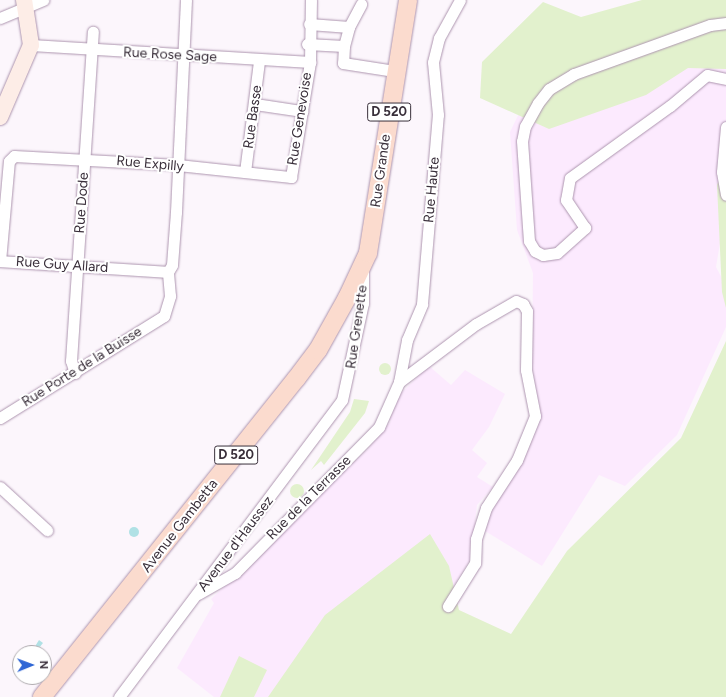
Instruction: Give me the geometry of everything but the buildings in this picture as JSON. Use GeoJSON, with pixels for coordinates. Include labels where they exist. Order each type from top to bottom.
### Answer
{"type":"FeatureCollection","features":[{"type":"Feature","properties":{"kind":"main road","name":"Rue Grande"},"geometry":{"type":"LineString","coordinates":[[373,223],[394,71],[408,0]]}},
{"type":"Feature","properties":{"kind":"main road","name":"Avenue Gambetta"},"geometry":{"type":"LineString","coordinates":[[42,697],[318,350],[363,265],[373,223]]}},
{"type":"Feature","properties":{"kind":"street"},"geometry":{"type":"LineString","coordinates":[[0,18],[25,4],[43,0]]}},
{"type":"Feature","properties":{"kind":"street"},"geometry":{"type":"LineString","coordinates":[[168,271],[178,165],[185,56],[186,0]]}},
{"type":"Feature","properties":{"kind":"street","name":"Rue Genevoise"},"geometry":{"type":"LineString","coordinates":[[287,174],[298,112],[310,62],[307,44],[311,0]]}},
{"type":"Feature","properties":{"kind":"street","name":"Rue Haute"},"geometry":{"type":"LineString","coordinates":[[398,382],[407,340],[422,304],[438,115],[433,62],[439,38],[460,0]]}},
{"type":"Feature","properties":{"kind":"street"},"geometry":{"type":"LineString","coordinates":[[0,117],[31,45],[25,4]]}},
{"type":"Feature","properties":{"kind":"street"},"geometry":{"type":"LineString","coordinates":[[361,4],[349,27],[344,46],[343,63],[394,71]]}},
{"type":"Feature","properties":{"kind":"street"},"geometry":{"type":"LineString","coordinates":[[726,23],[710,25],[574,74],[549,90],[538,102],[525,126],[522,141],[529,241],[535,251],[543,255],[557,253],[585,228],[566,200],[570,178],[670,106],[707,75],[726,79]]}},
{"type":"Feature","properties":{"kind":"street"},"geometry":{"type":"LineString","coordinates":[[309,24],[349,27]]}},
{"type":"Feature","properties":{"kind":"street","name":"Rue Dode"},"geometry":{"type":"LineString","coordinates":[[75,373],[71,361],[93,32]]}},
{"type":"Feature","properties":{"kind":"street"},"geometry":{"type":"LineString","coordinates":[[307,44],[344,46]]}},
{"type":"Feature","properties":{"kind":"street","name":"Rue Rose Sage"},"geometry":{"type":"LineString","coordinates":[[31,45],[92,51],[310,62]]}},
{"type":"Feature","properties":{"kind":"street","name":"Rue Basse"},"geometry":{"type":"LineString","coordinates":[[247,170],[256,106],[260,60]]}},
{"type":"Feature","properties":{"kind":"street"},"geometry":{"type":"LineString","coordinates":[[256,106],[298,112]]}},
{"type":"Feature","properties":{"kind":"street"},"geometry":{"type":"LineString","coordinates":[[726,127],[722,172],[726,195]]}},
{"type":"Feature","properties":{"kind":"street","name":"Rue Expilly"},"geometry":{"type":"LineString","coordinates":[[0,261],[10,157],[85,158],[287,174]]}},
{"type":"Feature","properties":{"kind":"street","name":"Rue Guy Allard"},"geometry":{"type":"LineString","coordinates":[[0,261],[124,270],[168,271]]}},
{"type":"Feature","properties":{"kind":"street","name":"Rue Grenette"},"geometry":{"type":"LineString","coordinates":[[347,388],[365,288],[363,265]]}},
{"type":"Feature","properties":{"kind":"street","name":"Rue Porte de la Buisse"},"geometry":{"type":"LineString","coordinates":[[0,418],[88,366],[164,316],[170,296],[168,271]]}},
{"type":"Feature","properties":{"kind":"street"},"geometry":{"type":"LineString","coordinates":[[398,382],[476,324],[516,301],[523,304],[527,311],[526,370],[535,416],[517,460],[486,508],[476,539],[475,562],[448,606]]}},
{"type":"Feature","properties":{"kind":"street","name":"Rue de la Terrasse"},"geometry":{"type":"LineString","coordinates":[[198,594],[235,573],[369,438],[379,426],[398,382]]}},
{"type":"Feature","properties":{"kind":"street","name":"Avenue d'Haussez"},"geometry":{"type":"LineString","coordinates":[[119,697],[333,413],[347,388]]}},
{"type":"Feature","properties":{"kind":"street"},"geometry":{"type":"LineString","coordinates":[[0,487],[47,530]]}},
{"type":"Feature","properties":{"kind":"shaded area"},"geometry":{"type":"Polygon","coordinates":[[[726,55],[726,207],[716,267],[726,286],[726,327],[677,435],[625,486],[599,475],[542,566],[485,531],[492,506],[539,416],[532,361],[533,273],[517,230],[510,132],[524,103],[726,55]]]}},
{"type":"Feature","properties":{"kind":"shaded area"},"geometry":{"type":"Polygon","coordinates":[[[429,366],[451,385],[465,370],[505,394],[489,427],[472,450],[487,463],[477,477],[493,487],[477,505],[471,558],[450,592],[317,697],[214,697],[177,668],[214,603],[211,599],[367,450],[391,421],[388,418],[396,398],[429,366]]]}},
{"type":"Feature","properties":{"kind":"green space"},"geometry":{"type":"Polygon","coordinates":[[[642,0],[726,0],[726,69],[688,68],[646,95],[549,129],[480,98],[482,62],[543,2],[581,17],[642,0]]]}},
{"type":"Feature","properties":{"kind":"green space"},"geometry":{"type":"Polygon","coordinates":[[[726,160],[726,308],[722,292],[717,185],[726,160]]]}},
{"type":"Feature","properties":{"kind":"green space"},"geometry":{"type":"Polygon","coordinates":[[[726,341],[726,697],[268,697],[325,615],[430,534],[449,566],[459,610],[511,634],[567,551],[681,438],[726,341]]]}},
{"type":"Feature","properties":{"kind":"green space"},"geometry":{"type":"Polygon","coordinates":[[[385,363],[389,365],[391,369],[389,373],[385,375],[381,373],[379,369],[381,365],[385,363]]]}},
{"type":"Feature","properties":{"kind":"green space"},"geometry":{"type":"Polygon","coordinates":[[[354,399],[369,401],[365,413],[324,465],[321,461],[311,470],[350,412],[354,399]]]}},
{"type":"Feature","properties":{"kind":"green space"},"geometry":{"type":"Polygon","coordinates":[[[297,484],[302,486],[304,491],[302,496],[297,498],[292,496],[290,491],[292,486],[297,484]]]}},
{"type":"Feature","properties":{"kind":"green space"},"geometry":{"type":"Polygon","coordinates":[[[239,656],[267,670],[254,697],[220,697],[239,656]]]}},
{"type":"Feature","properties":{"kind":"water"},"geometry":{"type":"Polygon","coordinates":[[[132,527],[136,527],[139,532],[136,537],[132,537],[129,534],[129,530],[132,527]]]}},
{"type":"Feature","properties":{"kind":"water"},"geometry":{"type":"Polygon","coordinates":[[[39,640],[43,643],[41,645],[36,645],[39,640]]]}}]}
